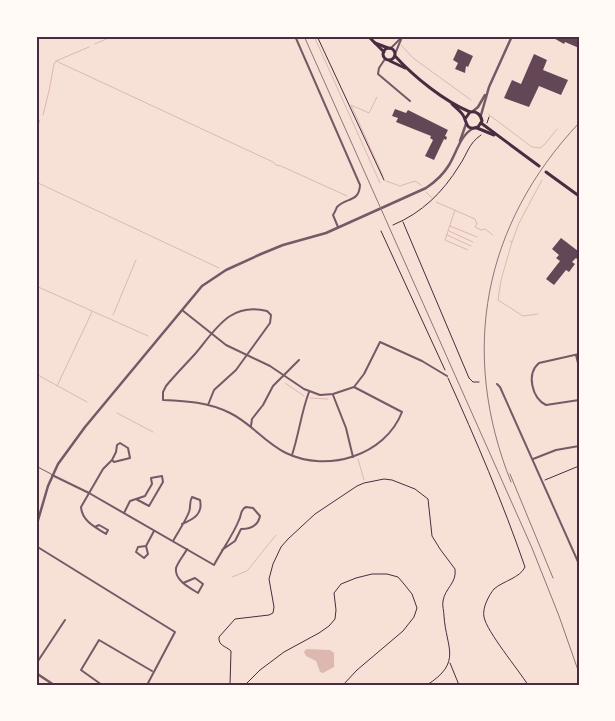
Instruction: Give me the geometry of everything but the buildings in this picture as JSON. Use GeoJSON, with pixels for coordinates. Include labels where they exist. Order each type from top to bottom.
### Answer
{"type":"FeatureCollection","features":[{"type":"Feature","properties":{"kind":"main road"},"geometry":{"type":"LineString","coordinates":[[368,36],[394,50],[395,55],[408,69],[446,98],[470,112],[478,113],[481,117],[481,123]]}},
{"type":"Feature","properties":{"kind":"main road"},"geometry":{"type":"LineString","coordinates":[[376,42],[387,59],[408,69]]}},
{"type":"Feature","properties":{"kind":"main road"},"geometry":{"type":"LineString","coordinates":[[384,52],[389,49]]}},
{"type":"Feature","properties":{"kind":"main road"},"geometry":{"type":"LineString","coordinates":[[387,59],[395,55]]}},
{"type":"Feature","properties":{"kind":"main road"},"geometry":{"type":"LineString","coordinates":[[446,98],[465,118],[466,124],[469,127],[502,139]]}},
{"type":"Feature","properties":{"kind":"main road"},"geometry":{"type":"LineString","coordinates":[[465,118],[470,112]]}},
{"type":"Feature","properties":{"kind":"main road"},"geometry":{"type":"LineString","coordinates":[[474,128],[481,123]]}},
{"type":"Feature","properties":{"kind":"main road"},"geometry":{"type":"LineString","coordinates":[[481,123],[538,166]]}},
{"type":"Feature","properties":{"kind":"main road"},"geometry":{"type":"LineString","coordinates":[[546,172],[579,196]]}},
{"type":"Feature","properties":{"kind":"street"},"geometry":{"type":"LineString","coordinates":[[295,36],[360,185],[358,194],[340,205],[333,215],[338,227]]}},
{"type":"Feature","properties":{"kind":"street"},"geometry":{"type":"LineString","coordinates":[[470,112],[478,107],[512,36]]}},
{"type":"Feature","properties":{"kind":"street"},"geometry":{"type":"LineString","coordinates":[[389,49],[402,37],[395,55]]}},
{"type":"Feature","properties":{"kind":"street"},"geometry":{"type":"LineString","coordinates":[[387,59],[379,68],[379,75],[410,101]]}},
{"type":"Feature","properties":{"kind":"street"},"geometry":{"type":"LineString","coordinates":[[481,117],[489,87]]}},
{"type":"Feature","properties":{"kind":"street"},"geometry":{"type":"LineString","coordinates":[[36,527],[52,475],[74,441],[202,286],[226,270],[276,248],[318,236],[416,193],[432,183],[447,169],[466,124]]}},
{"type":"Feature","properties":{"kind":"street"},"geometry":{"type":"LineString","coordinates":[[459,144],[467,132],[474,128]]}},
{"type":"Feature","properties":{"kind":"street"},"geometry":{"type":"LineString","coordinates":[[208,405],[214,390],[236,370],[270,323],[271,315],[268,311],[249,309],[237,312],[223,320],[166,386],[162,395],[163,400],[186,400],[208,405],[232,414],[251,426],[274,446],[292,456],[324,462],[352,457],[370,448],[386,437],[399,421],[402,412],[354,388]]}},
{"type":"Feature","properties":{"kind":"street"},"geometry":{"type":"LineString","coordinates":[[182,310],[226,345],[270,366],[309,392],[320,395],[333,394],[354,388],[364,374],[380,342],[422,361],[447,376]]}},
{"type":"Feature","properties":{"kind":"street"},"geometry":{"type":"LineString","coordinates":[[579,367],[578,355],[539,363],[534,367],[532,378],[535,395],[546,405],[579,400]]}},
{"type":"Feature","properties":{"kind":"street"},"geometry":{"type":"LineString","coordinates":[[251,426],[252,419],[263,405],[273,386],[299,360]]}},
{"type":"Feature","properties":{"kind":"street"},"geometry":{"type":"LineString","coordinates":[[497,384],[533,459],[579,564]]}},
{"type":"Feature","properties":{"kind":"street"},"geometry":{"type":"LineString","coordinates":[[292,456],[301,414],[309,392]]}},
{"type":"Feature","properties":{"kind":"street"},"geometry":{"type":"LineString","coordinates":[[333,394],[346,428],[352,457]]}},
{"type":"Feature","properties":{"kind":"street"},"geometry":{"type":"LineString","coordinates":[[94,527],[99,525],[108,530],[106,534],[94,527],[89,523],[81,507],[102,469],[112,460],[117,445],[120,443],[128,448],[130,458],[114,462],[112,460]]}},
{"type":"Feature","properties":{"kind":"street"},"geometry":{"type":"LineString","coordinates":[[533,459],[556,450],[579,446]]}},
{"type":"Feature","properties":{"kind":"street"},"geometry":{"type":"LineString","coordinates":[[52,475],[89,493],[214,565],[236,526],[242,509],[246,507],[253,508],[259,514],[260,519],[249,529],[241,529],[236,526]]}},
{"type":"Feature","properties":{"kind":"street"},"geometry":{"type":"LineString","coordinates":[[124,513],[130,501],[136,499],[146,496],[152,484],[151,478],[162,476],[163,482],[149,506],[136,499]]}},
{"type":"Feature","properties":{"kind":"street"},"geometry":{"type":"LineString","coordinates":[[173,541],[182,524],[190,510],[192,496],[200,500],[202,507],[196,519],[182,524]]}},
{"type":"Feature","properties":{"kind":"street"},"geometry":{"type":"LineString","coordinates":[[222,550],[234,541],[241,529]]}},
{"type":"Feature","properties":{"kind":"street"},"geometry":{"type":"LineString","coordinates":[[146,546],[138,547],[136,552],[144,558],[148,554],[146,546],[154,531]]}},
{"type":"Feature","properties":{"kind":"street"},"geometry":{"type":"LineString","coordinates":[[36,546],[175,632],[147,685]]}},
{"type":"Feature","properties":{"kind":"street"},"geometry":{"type":"LineString","coordinates":[[183,584],[194,578],[203,584],[198,593],[183,584],[176,570],[187,549]]}},
{"type":"Feature","properties":{"kind":"street"},"geometry":{"type":"LineString","coordinates":[[36,664],[66,620]]}},
{"type":"Feature","properties":{"kind":"street"},"geometry":{"type":"LineString","coordinates":[[102,685],[81,670],[99,640],[153,672]]}},
{"type":"Feature","properties":{"kind":"street"},"geometry":{"type":"LineString","coordinates":[[36,673],[54,685]]}},
{"type":"Feature","properties":{"kind":"lane"},"geometry":{"type":"LineString","coordinates":[[36,466],[52,475]]}},
{"type":"Feature","properties":{"kind":"path"},"geometry":{"type":"LineString","coordinates":[[317,36],[384,180]]}},
{"type":"Feature","properties":{"kind":"path"},"geometry":{"type":"LineString","coordinates":[[486,126],[489,117]]}},
{"type":"Feature","properties":{"kind":"path"},"geometry":{"type":"LineString","coordinates":[[393,225],[403,222],[425,207],[443,190],[461,164],[472,141],[482,132]]}},
{"type":"Feature","properties":{"kind":"path"},"geometry":{"type":"LineString","coordinates":[[403,222],[470,381],[479,382]]}},
{"type":"Feature","properties":{"kind":"path"},"geometry":{"type":"LineString","coordinates":[[381,231],[471,429],[525,568],[523,572],[503,582],[493,590],[483,612],[489,629],[528,685]]}},
{"type":"Feature","properties":{"kind":"path"},"geometry":{"type":"LineString","coordinates":[[543,481],[579,466]]}},
{"type":"Feature","properties":{"kind":"path"},"geometry":{"type":"LineString","coordinates":[[230,685],[231,651],[221,645],[219,637],[235,619],[274,613],[268,579],[281,547],[315,514],[364,483],[384,479],[392,480],[415,489],[428,499],[432,536],[455,569],[455,580],[443,597],[442,606],[446,639],[450,646],[450,662],[459,685]]}},
{"type":"Feature","properties":{"kind":"path"},"geometry":{"type":"LineString","coordinates":[[245,685],[260,670],[284,652],[320,633],[329,626],[335,619],[334,592],[341,584],[372,574],[388,574],[398,577],[416,601],[417,608],[414,617],[403,631],[357,670],[343,685]]}},
{"type":"Feature","properties":{"kind":"path"},"geometry":{"type":"LineString","coordinates":[[427,685],[442,673],[450,662]]}},
{"type":"Feature","properties":{"kind":"shaded area"},"geometry":{"type":"Polygon","coordinates":[[[306,649],[330,650],[334,653],[334,667],[323,673],[320,672],[316,661],[306,656],[304,652],[306,649]]]}},
{"type":"Feature","properties":{"kind":"waterway"},"geometry":{"type":"LineString","coordinates":[[95,44],[113,36]]}},
{"type":"Feature","properties":{"kind":"waterway"},"geometry":{"type":"LineString","coordinates":[[314,36],[380,183]]}},
{"type":"Feature","properties":{"kind":"waterway"},"geometry":{"type":"LineString","coordinates":[[390,36],[394,39]]}},
{"type":"Feature","properties":{"kind":"waterway"},"geometry":{"type":"LineString","coordinates":[[401,45],[413,58],[471,100]]}},
{"type":"Feature","properties":{"kind":"waterway"},"geometry":{"type":"LineString","coordinates":[[43,115],[56,61],[89,47]]}},
{"type":"Feature","properties":{"kind":"waterway"},"geometry":{"type":"LineString","coordinates":[[56,61],[276,165],[347,196]]}},
{"type":"Feature","properties":{"kind":"waterway"},"geometry":{"type":"LineString","coordinates":[[377,97],[369,113],[351,105],[383,176]]}},
{"type":"Feature","properties":{"kind":"waterway"},"geometry":{"type":"LineString","coordinates":[[488,114],[532,147],[540,148],[557,129]]}},
{"type":"Feature","properties":{"kind":"waterway"},"geometry":{"type":"LineString","coordinates":[[36,131],[40,120]]}},
{"type":"Feature","properties":{"kind":"waterway"},"geometry":{"type":"LineString","coordinates":[[510,241],[512,242],[519,223],[542,180]]}},
{"type":"Feature","properties":{"kind":"waterway"},"geometry":{"type":"LineString","coordinates":[[386,181],[400,186],[415,181],[421,185]]}},
{"type":"Feature","properties":{"kind":"waterway"},"geometry":{"type":"LineString","coordinates":[[36,182],[219,268]]}},
{"type":"Feature","properties":{"kind":"waterway"},"geometry":{"type":"LineString","coordinates":[[426,192],[432,198]]}},
{"type":"Feature","properties":{"kind":"waterway"},"geometry":{"type":"LineString","coordinates":[[436,202],[475,219],[477,224],[475,227],[481,230],[485,229],[493,235]]}},
{"type":"Feature","properties":{"kind":"waterway"},"geometry":{"type":"LineString","coordinates":[[455,210],[445,240],[468,250]]}},
{"type":"Feature","properties":{"kind":"waterway"},"geometry":{"type":"LineString","coordinates":[[450,226],[477,237]]}},
{"type":"Feature","properties":{"kind":"waterway"},"geometry":{"type":"LineString","coordinates":[[449,231],[473,242]]}},
{"type":"Feature","properties":{"kind":"waterway"},"geometry":{"type":"LineString","coordinates":[[447,235],[471,246]]}},
{"type":"Feature","properties":{"kind":"waterway"},"geometry":{"type":"LineString","coordinates":[[512,242],[501,280],[498,300],[523,316],[538,314]]}},
{"type":"Feature","properties":{"kind":"waterway"},"geometry":{"type":"LineString","coordinates":[[113,315],[136,260]]}},
{"type":"Feature","properties":{"kind":"waterway"},"geometry":{"type":"LineString","coordinates":[[36,286],[148,336]]}},
{"type":"Feature","properties":{"kind":"waterway"},"geometry":{"type":"LineString","coordinates":[[57,386],[92,312]]}},
{"type":"Feature","properties":{"kind":"waterway"},"geometry":{"type":"LineString","coordinates":[[36,374],[87,402]]}},
{"type":"Feature","properties":{"kind":"waterway"},"geometry":{"type":"LineString","coordinates":[[285,383],[304,396]]}},
{"type":"Feature","properties":{"kind":"waterway"},"geometry":{"type":"LineString","coordinates":[[310,398],[328,399]]}},
{"type":"Feature","properties":{"kind":"waterway"},"geometry":{"type":"LineString","coordinates":[[117,413],[153,432]]}},
{"type":"Feature","properties":{"kind":"waterway"},"geometry":{"type":"LineString","coordinates":[[358,459],[364,480]]}},
{"type":"Feature","properties":{"kind":"waterway"},"geometry":{"type":"LineString","coordinates":[[232,577],[247,571],[276,535]]}},
{"type":"Feature","properties":{"kind":"railway"},"geometry":{"type":"LineString","coordinates":[[304,36],[532,548],[579,673]]}},
{"type":"Feature","properties":{"kind":"railway"},"geometry":{"type":"LineString","coordinates":[[511,482],[495,433],[486,385],[484,338],[489,292],[502,247],[521,204],[546,162],[579,123]]}},
{"type":"Feature","properties":{"kind":"railway"},"geometry":{"type":"LineString","coordinates":[[510,474],[553,578]]}}]}
